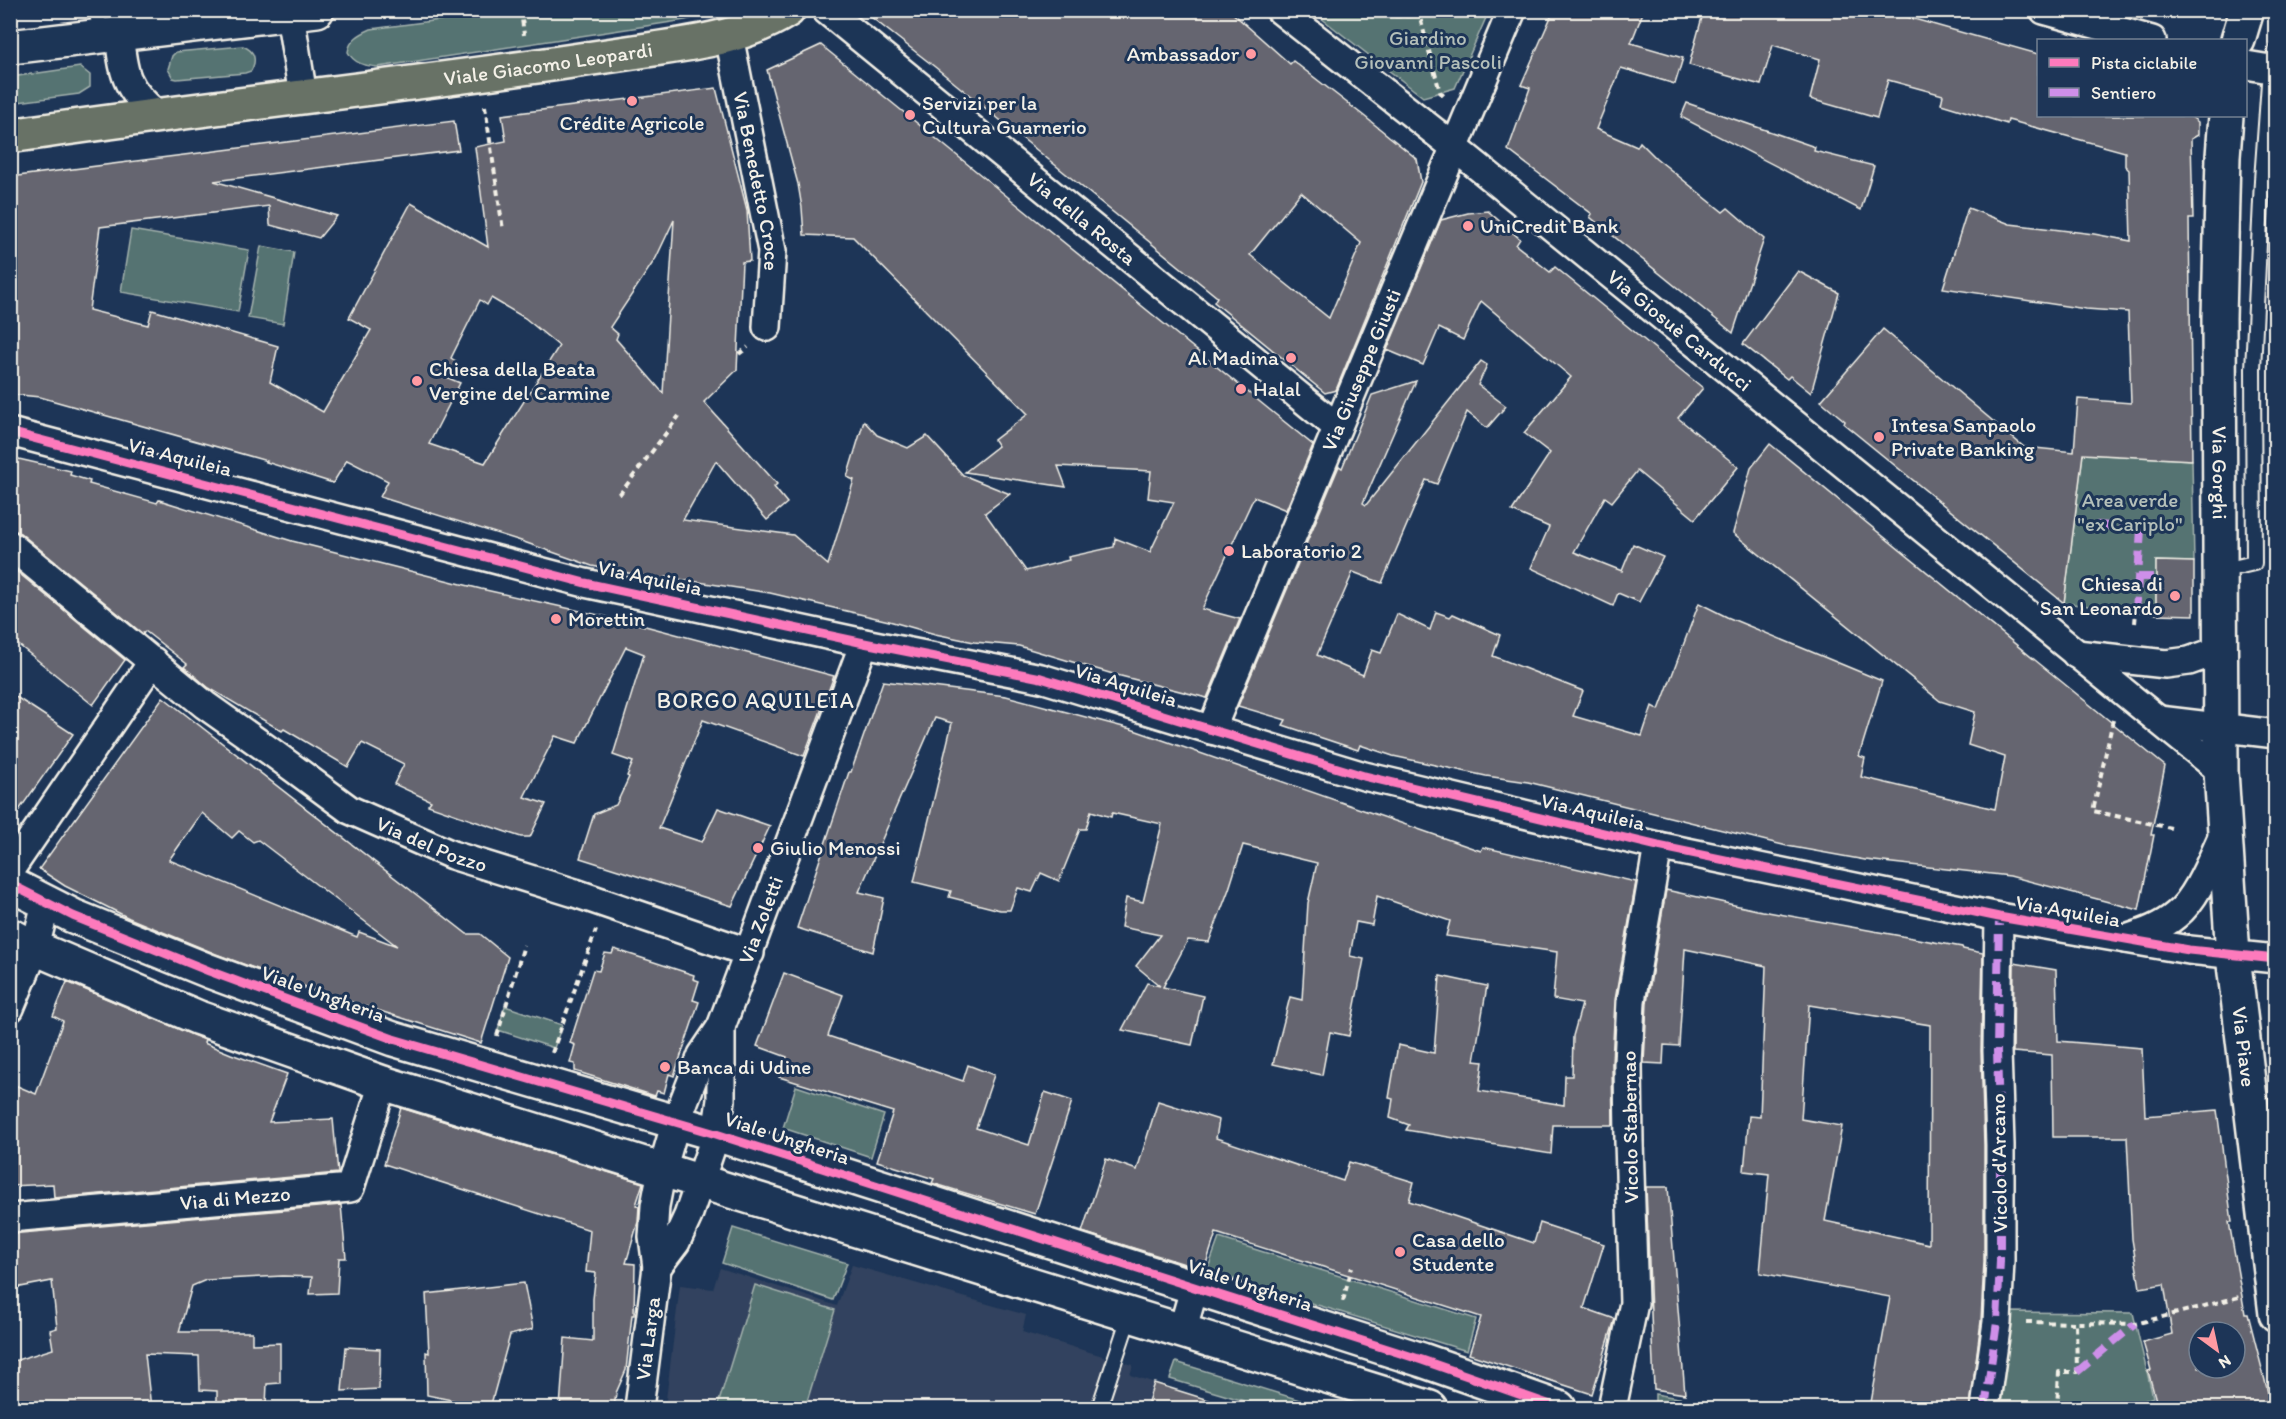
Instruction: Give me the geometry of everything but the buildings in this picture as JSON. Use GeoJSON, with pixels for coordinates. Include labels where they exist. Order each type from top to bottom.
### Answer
{"type":"FeatureCollection","features":[{"type":"Feature","properties":{"kind":"main road","name":"Viale Giacomo Leopardi"},"geometry":{"type":"LineString","coordinates":[[10,135],[158,114],[491,73],[729,36],[758,28],[788,10]]}},
{"type":"Feature","properties":{"kind":"street","name":"Via della Rosta"},"geometry":{"type":"LineString","coordinates":[[826,10],[1337,427]]}},
{"type":"Feature","properties":{"kind":"street","name":"Via Giosuè Carducci"},"geometry":{"type":"LineString","coordinates":[[1280,10],[1454,147],[2221,771]]}},
{"type":"Feature","properties":{"kind":"street","name":"Via Giuseppe Giusti"},"geometry":{"type":"LineString","coordinates":[[1211,730],[1512,10]]}},
{"type":"Feature","properties":{"kind":"street"},"geometry":{"type":"LineString","coordinates":[[2044,10],[2148,39]]}},
{"type":"Feature","properties":{"kind":"street"},"geometry":{"type":"LineString","coordinates":[[2238,39],[2247,10]]}},
{"type":"Feature","properties":{"kind":"street"},"geometry":{"type":"LineString","coordinates":[[10,47],[109,22],[299,12],[303,96]]}},
{"type":"Feature","properties":{"kind":"street"},"geometry":{"type":"LineString","coordinates":[[109,22],[133,91],[158,114]]}},
{"type":"Feature","properties":{"kind":"street","name":"Via Benedetto Croce"},"geometry":{"type":"LineString","coordinates":[[729,36],[772,251],[767,327]]}},
{"type":"Feature","properties":{"kind":"street","name":"Via Gorghi"},"geometry":{"type":"LineString","coordinates":[[2226,117],[2219,318],[2221,771],[2233,956]]}},
{"type":"Feature","properties":{"kind":"street","name":"Via Aquileia"},"geometry":{"type":"LineString","coordinates":[[10,432],[585,583],[864,643],[1041,678],[1364,776],[1658,846],[2000,917],[2233,956],[2276,959]]}},
{"type":"Feature","properties":{"kind":"street","name":"Via del Pozzo"},"geometry":{"type":"LineString","coordinates":[[10,545],[205,705],[350,810],[452,855],[750,953]]}},
{"type":"Feature","properties":{"kind":"street","name":"Via Zoletti"},"geometry":{"type":"LineString","coordinates":[[676,1122],[702,1054],[721,1027],[864,643]]}},
{"type":"Feature","properties":{"kind":"street"},"geometry":{"type":"LineString","coordinates":[[2076,654],[2166,664],[2189,661],[2220,650]]}},
{"type":"Feature","properties":{"kind":"street"},"geometry":{"type":"LineString","coordinates":[[10,870],[153,661]]}},
{"type":"Feature","properties":{"kind":"street"},"geometry":{"type":"LineString","coordinates":[[2159,720],[2276,734]]}},
{"type":"Feature","properties":{"kind":"street","name":"Via Gorghi"},"geometry":{"type":"LineString","coordinates":[[2125,939],[2150,931],[2178,914],[2198,886],[2225,831]]}},
{"type":"Feature","properties":{"kind":"street","name":"Vicolo Stabernao"},"geometry":{"type":"LineString","coordinates":[[1612,1408],[1634,1303],[1628,1064],[1631,1001],[1658,846]]}},
{"type":"Feature","properties":{"kind":"street","name":"Viale Ungheria"},"geometry":{"type":"LineString","coordinates":[[10,884],[46,903],[209,971],[393,1039],[716,1134],[1195,1286],[1422,1360],[1559,1408]]}},
{"type":"Feature","properties":{"kind":"street"},"geometry":{"type":"LineString","coordinates":[[10,1008],[22,942],[46,903]]}},
{"type":"Feature","properties":{"kind":"street","name":"Vicolo d'Arcano"},"geometry":{"type":"LineString","coordinates":[[1985,1408],[1997,1322],[2000,1271],[1998,1051],[2000,917]]}},
{"type":"Feature","properties":{"kind":"street"},"geometry":{"type":"LineString","coordinates":[[22,942],[199,1018],[383,1083],[1430,1408]]}},
{"type":"Feature","properties":{"kind":"street","name":"Via Piave"},"geometry":{"type":"LineString","coordinates":[[2233,956],[2264,1304]]}},
{"type":"Feature","properties":{"kind":"street","name":"Via Zoletti"},"geometry":{"type":"LineString","coordinates":[[716,1134],[721,1100],[721,1027]]}},
{"type":"Feature","properties":{"kind":"street","name":"Via di Mezzo"},"geometry":{"type":"LineString","coordinates":[[10,1218],[350,1188],[383,1083]]}},
{"type":"Feature","properties":{"kind":"street"},"geometry":{"type":"LineString","coordinates":[[662,1170],[676,1122]]}},
{"type":"Feature","properties":{"kind":"street","name":"Viale Ungheria"},"geometry":{"type":"LineString","coordinates":[[701,1182],[716,1134]]}},
{"type":"Feature","properties":{"kind":"street","name":"Via Larga"},"geometry":{"type":"LineString","coordinates":[[639,1408],[657,1267],[653,1238],[655,1206],[662,1170]]}},
{"type":"Feature","properties":{"kind":"street","name":"Via Larga"},"geometry":{"type":"LineString","coordinates":[[657,1267],[676,1242],[701,1182]]}},
{"type":"Feature","properties":{"kind":"street","name":"Viale Ungheria"},"geometry":{"type":"LineString","coordinates":[[1182,1331],[1195,1286]]}},
{"type":"Feature","properties":{"kind":"lane"},"geometry":{"type":"LineString","coordinates":[[2220,571],[2254,563],[2253,369],[2267,64]]}},
{"type":"Feature","properties":{"kind":"lane"},"geometry":{"type":"LineString","coordinates":[[1099,1408],[1130,1314]]}},
{"type":"Feature","properties":{"kind":"path"},"geometry":{"type":"LineString","coordinates":[[521,10],[525,45]]}},
{"type":"Feature","properties":{"kind":"path"},"geometry":{"type":"LineString","coordinates":[[1364,10],[1395,16],[1427,10]]}},
{"type":"Feature","properties":{"kind":"path"},"geometry":{"type":"LineString","coordinates":[[1418,12],[1440,92]]}},
{"type":"Feature","properties":{"kind":"path"},"geometry":{"type":"LineString","coordinates":[[485,104],[503,230]]}},
{"type":"Feature","properties":{"kind":"path"},"geometry":{"type":"LineString","coordinates":[[619,495],[678,416]]}},
{"type":"Feature","properties":{"kind":"path"},"geometry":{"type":"LineString","coordinates":[[2135,623],[2136,612]]}},
{"type":"Feature","properties":{"kind":"path"},"geometry":{"type":"LineString","coordinates":[[2112,723],[2093,811],[2171,828]]}},
{"type":"Feature","properties":{"kind":"path"},"geometry":{"type":"LineString","coordinates":[[542,1083],[605,904]]}},
{"type":"Feature","properties":{"kind":"path"},"geometry":{"type":"LineString","coordinates":[[488,1067],[524,945]]}},
{"type":"Feature","properties":{"kind":"path"},"geometry":{"type":"LineString","coordinates":[[2015,1322],[2135,1324],[2264,1304]]}},
{"type":"Feature","properties":{"kind":"path"},"geometry":{"type":"LineString","coordinates":[[2057,1408],[2059,1372],[2078,1372],[2076,1323]]}},
{"type":"Feature","properties":{"kind":"shaded area"},"geometry":{"type":"Polygon","coordinates":[[[852,1265],[1026,1315],[1022,1332],[1133,1365],[1130,1375],[1235,1408],[665,1408],[680,1285],[713,1289],[720,1268],[837,1306],[852,1265]]]}},
{"type":"Feature","properties":{"kind":"green space"},"geometry":{"type":"Polygon","coordinates":[[[508,11],[722,11],[685,20],[378,67],[357,62],[348,52],[353,40],[371,29],[508,11]]]}},
{"type":"Feature","properties":{"kind":"green space","name":"Giardino Giovanni Pascoli"},"geometry":{"type":"Polygon","coordinates":[[[1312,11],[1489,11],[1455,88],[1423,97],[1312,11]]]}},
{"type":"Feature","properties":{"kind":"green space"},"geometry":{"type":"Polygon","coordinates":[[[243,46],[250,50],[254,60],[251,71],[245,73],[177,79],[173,78],[168,69],[172,56],[176,52],[243,46]]]}},
{"type":"Feature","properties":{"kind":"green space"},"geometry":{"type":"Polygon","coordinates":[[[80,67],[90,75],[90,87],[79,94],[11,103],[11,77],[80,67]]]}},
{"type":"Feature","properties":{"kind":"green space"},"geometry":{"type":"Polygon","coordinates":[[[131,230],[249,250],[238,312],[121,292],[131,230]]]}},
{"type":"Feature","properties":{"kind":"green space"},"geometry":{"type":"Polygon","coordinates":[[[261,246],[294,252],[283,324],[248,318],[261,246]]]}},
{"type":"Feature","properties":{"kind":"green space","name":"Area verde \"ex Cariplo\""},"geometry":{"type":"Polygon","coordinates":[[[2083,454],[2192,460],[2194,562],[2156,561],[2156,614],[2064,603],[2083,454]]]}},
{"type":"Feature","properties":{"kind":"green space"},"geometry":{"type":"Polygon","coordinates":[[[505,1006],[562,1025],[554,1048],[498,1030],[505,1006]]]}},
{"type":"Feature","properties":{"kind":"green space"},"geometry":{"type":"Polygon","coordinates":[[[796,1086],[884,1115],[871,1157],[783,1128],[796,1086]]]}},
{"type":"Feature","properties":{"kind":"green space"},"geometry":{"type":"Polygon","coordinates":[[[733,1228],[847,1263],[833,1300],[722,1263],[733,1228]]]}},
{"type":"Feature","properties":{"kind":"green space"},"geometry":{"type":"Polygon","coordinates":[[[1219,1238],[1476,1319],[1467,1351],[1207,1271],[1219,1238]]]}},
{"type":"Feature","properties":{"kind":"green space"},"geometry":{"type":"Polygon","coordinates":[[[755,1285],[835,1310],[805,1408],[717,1408],[755,1285]]]}},
{"type":"Feature","properties":{"kind":"green space"},"geometry":{"type":"Polygon","coordinates":[[[2006,1312],[2133,1313],[2153,1397],[2144,1401],[2146,1408],[1991,1408],[2006,1312]]]}},
{"type":"Feature","properties":{"kind":"green space"},"geometry":{"type":"Polygon","coordinates":[[[1176,1362],[1319,1406],[1318,1408],[1268,1408],[1170,1379],[1176,1362]]]}},
{"type":"Feature","properties":{"kind":"green space"},"geometry":{"type":"Polygon","coordinates":[[[1655,1394],[1695,1401],[1695,1408],[1655,1408],[1655,1394]]]}},
{"type":"Feature","properties":{"kind":"marked path"},"geometry":{"type":"LineString","coordinates":[[2096,525],[2141,528],[2136,612]]}},
{"type":"Feature","properties":{"kind":"marked path"},"geometry":{"type":"LineString","coordinates":[[2138,577],[2156,577]]}},
{"type":"Feature","properties":{"kind":"marked path"},"geometry":{"type":"LineString","coordinates":[[1985,1408],[1997,1322],[2000,1261],[1997,1051],[1999,917]]}},
{"type":"Feature","properties":{"kind":"marked path"},"geometry":{"type":"LineString","coordinates":[[2077,1372],[2135,1324]]}},
{"type":"Feature","properties":{"kind":"cycle path"},"geometry":{"type":"LineString","coordinates":[[10,432],[585,583],[864,643],[1041,678],[1364,776],[1658,846],[1999,917],[2189,950],[2276,959]]}},
{"type":"Feature","properties":{"kind":"cycle path"},"geometry":{"type":"LineString","coordinates":[[10,884],[73,916],[209,971],[393,1039],[716,1134],[1422,1360],[1559,1408]]}},
{"type":"Feature","properties":{"kind":"place","name":"Ambassador"},"geometry":{"type":"Point","coordinates":[1251,54]}},
{"type":"Feature","properties":{"kind":"place","name":"Crédite Agricole"},"geometry":{"type":"Point","coordinates":[632,101]}},
{"type":"Feature","properties":{"kind":"place","name":"Servizi per la Cultura Guarnerio"},"geometry":{"type":"Point","coordinates":[910,115]}},
{"type":"Feature","properties":{"kind":"place","name":"UniCredit Bank"},"geometry":{"type":"Point","coordinates":[1468,226]}},
{"type":"Feature","properties":{"kind":"place","name":"Al Madina"},"geometry":{"type":"Point","coordinates":[1291,358]}},
{"type":"Feature","properties":{"kind":"place","name":"Chiesa della Beata Vergine del Carmine"},"geometry":{"type":"Point","coordinates":[417,381]}},
{"type":"Feature","properties":{"kind":"place","name":"Halal"},"geometry":{"type":"Point","coordinates":[1241,389]}},
{"type":"Feature","properties":{"kind":"place","name":"Intesa Sanpaolo Private Banking"},"geometry":{"type":"Point","coordinates":[1879,437]}},
{"type":"Feature","properties":{"kind":"place","name":"Laboratorio 2"},"geometry":{"type":"Point","coordinates":[1229,551]}},
{"type":"Feature","properties":{"kind":"place","name":"Chiesa di San Leonardo"},"geometry":{"type":"Point","coordinates":[2175,596]}},
{"type":"Feature","properties":{"kind":"place","name":"Morettin"},"geometry":{"type":"Point","coordinates":[556,619]}},
{"type":"Feature","properties":{"kind":"place","name":"Giulio Menossi"},"geometry":{"type":"Point","coordinates":[758,848]}},
{"type":"Feature","properties":{"kind":"place","name":"Banca di Udine"},"geometry":{"type":"Point","coordinates":[665,1067]}},
{"type":"Feature","properties":{"kind":"place","name":"Casa dello Studente"},"geometry":{"type":"Point","coordinates":[1400,1252]}},
{"type":"Feature","properties":{"kind":"district","name":"BORGO AQUILEIA"},"geometry":{"type":"Point","coordinates":[756,700]}}]}
